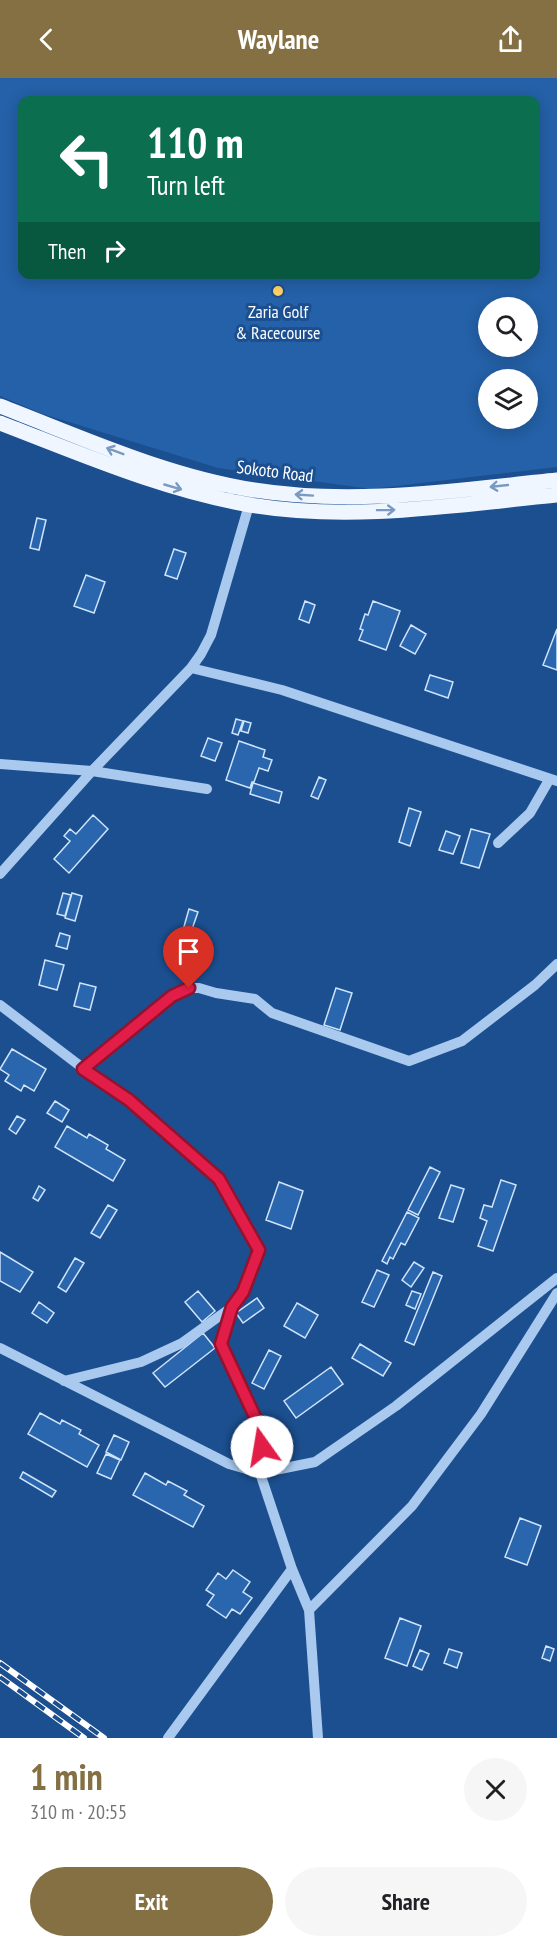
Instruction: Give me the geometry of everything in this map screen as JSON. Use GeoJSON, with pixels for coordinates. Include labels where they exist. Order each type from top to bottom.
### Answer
{"type":"FeatureCollection","features":[{"type":"Feature","properties":{"kind":"main road","name":"Sokoto Road"},"geometry":{"type":"LineString","coordinates":[[0,406],[165,469],[214,482],[264,491],[324,497],[427,494],[557,480]]}},
{"type":"Feature","properties":{"kind":"main road","name":"Sokoto Road"},"geometry":{"type":"LineString","coordinates":[[0,423],[161,483],[249,505],[322,512],[426,509],[557,495]]}},
{"type":"Feature","properties":{"kind":"street"},"geometry":{"type":"LineString","coordinates":[[0,874],[92,771],[191,668],[201,654],[211,635],[249,505]]}},
{"type":"Feature","properties":{"kind":"street"},"geometry":{"type":"LineString","coordinates":[[191,668],[282,690],[553,781],[530,813],[498,843]]}},
{"type":"Feature","properties":{"kind":"street"},"geometry":{"type":"LineString","coordinates":[[0,764],[92,771],[207,789]]}},
{"type":"Feature","properties":{"kind":"street"},"geometry":{"type":"LineString","coordinates":[[83,1069],[172,996],[189,988],[199,987],[216,993],[255,999],[272,1013],[409,1061],[462,1041],[535,985],[557,964]]}},
{"type":"Feature","properties":{"kind":"street"},"geometry":{"type":"LineString","coordinates":[[0,1005],[83,1069],[129,1100],[219,1179],[259,1250],[243,1292],[232,1307],[182,1343],[141,1362],[64,1381]]}},
{"type":"Feature","properties":{"kind":"street"},"geometry":{"type":"LineString","coordinates":[[0,1348],[229,1464],[260,1473],[315,1462],[396,1406],[557,1278]]}},
{"type":"Feature","properties":{"kind":"street"},"geometry":{"type":"LineString","coordinates":[[309,1610],[412,1506],[481,1413],[557,1293]]}},
{"type":"Feature","properties":{"kind":"street"},"geometry":{"type":"LineString","coordinates":[[232,1307],[221,1344],[256,1419],[262,1447],[260,1473],[292,1569],[309,1610],[318,1738]]}},
{"type":"Feature","properties":{"kind":"street"},"geometry":{"type":"LineString","coordinates":[[168,1738],[292,1569]]}},
{"type":"Feature","properties":{"kind":"shaded area","name":"Zaria Golf & Racecourse"},"geometry":{"type":"Polygon","coordinates":[[[0,78],[557,78],[557,467],[371,489],[218,468],[43,414],[0,396],[0,78]]]}},
{"type":"Feature","properties":{"kind":"building"},"geometry":{"type":"Polygon","coordinates":[[[37,518],[46,520],[39,550],[30,548],[37,518]]]}},
{"type":"Feature","properties":{"kind":"building"},"geometry":{"type":"Polygon","coordinates":[[[174,549],[186,553],[177,579],[165,575],[174,549]]]}},
{"type":"Feature","properties":{"kind":"building"},"geometry":{"type":"Polygon","coordinates":[[[86,575],[105,582],[94,613],[74,606],[86,575]]]}},
{"type":"Feature","properties":{"kind":"building"},"geometry":{"type":"Polygon","coordinates":[[[305,601],[315,605],[309,623],[299,619],[305,601]]]}},
{"type":"Feature","properties":{"kind":"building"},"geometry":{"type":"Polygon","coordinates":[[[373,601],[400,611],[386,650],[359,640],[365,614],[368,615],[373,601]]]}},
{"type":"Feature","properties":{"kind":"building"},"geometry":{"type":"Polygon","coordinates":[[[411,625],[426,634],[415,654],[400,646],[411,625]]]}},
{"type":"Feature","properties":{"kind":"building"},"geometry":{"type":"Polygon","coordinates":[[[557,629],[557,670],[543,665],[557,629]]]}},
{"type":"Feature","properties":{"kind":"building"},"geometry":{"type":"Polygon","coordinates":[[[430,675],[453,682],[448,698],[425,690],[430,675]]]}},
{"type":"Feature","properties":{"kind":"building"},"geometry":{"type":"Polygon","coordinates":[[[236,719],[243,721],[238,735],[232,733],[236,719]]]}},
{"type":"Feature","properties":{"kind":"building"},"geometry":{"type":"Polygon","coordinates":[[[244,721],[251,723],[248,733],[241,731],[244,721]]]}},
{"type":"Feature","properties":{"kind":"building"},"geometry":{"type":"Polygon","coordinates":[[[208,738],[222,743],[215,761],[201,756],[208,738]]]}},
{"type":"Feature","properties":{"kind":"building"},"geometry":{"type":"Polygon","coordinates":[[[239,741],[265,750],[263,757],[272,760],[268,771],[259,768],[250,788],[226,780],[239,741]]]}},
{"type":"Feature","properties":{"kind":"building"},"geometry":{"type":"Polygon","coordinates":[[[319,777],[326,780],[318,799],[311,796],[319,777]]]}},
{"type":"Feature","properties":{"kind":"building"},"geometry":{"type":"Polygon","coordinates":[[[253,783],[282,792],[279,803],[250,794],[253,783]]]}},
{"type":"Feature","properties":{"kind":"building"},"geometry":{"type":"Polygon","coordinates":[[[409,808],[421,812],[410,846],[399,842],[409,808]]]}},
{"type":"Feature","properties":{"kind":"building"},"geometry":{"type":"Polygon","coordinates":[[[93,815],[108,829],[69,873],[54,859],[70,841],[64,836],[70,829],[76,834],[93,815]]]}},
{"type":"Feature","properties":{"kind":"building"},"geometry":{"type":"Polygon","coordinates":[[[471,829],[490,834],[479,868],[461,863],[471,829]]]}},
{"type":"Feature","properties":{"kind":"building"},"geometry":{"type":"Polygon","coordinates":[[[446,831],[460,836],[453,854],[439,850],[446,831]]]}},
{"type":"Feature","properties":{"kind":"building"},"geometry":{"type":"Polygon","coordinates":[[[63,893],[71,895],[65,916],[57,914],[63,893]]]}},
{"type":"Feature","properties":{"kind":"building"},"geometry":{"type":"Polygon","coordinates":[[[72,893],[82,896],[75,921],[65,918],[72,893]]]}},
{"type":"Feature","properties":{"kind":"building"},"geometry":{"type":"Polygon","coordinates":[[[189,909],[198,912],[191,932],[183,930],[189,909]]]}},
{"type":"Feature","properties":{"kind":"building"},"geometry":{"type":"Polygon","coordinates":[[[60,933],[70,936],[67,949],[56,946],[60,933]]]}},
{"type":"Feature","properties":{"kind":"building"},"geometry":{"type":"Polygon","coordinates":[[[45,960],[64,965],[57,990],[39,985],[45,960]]]}},
{"type":"Feature","properties":{"kind":"building"},"geometry":{"type":"Polygon","coordinates":[[[80,983],[96,987],[90,1010],[74,1006],[80,983]]]}},
{"type":"Feature","properties":{"kind":"building"},"geometry":{"type":"Polygon","coordinates":[[[336,988],[352,993],[340,1030],[324,1025],[336,988]]]}},
{"type":"Feature","properties":{"kind":"building"},"geometry":{"type":"Polygon","coordinates":[[[12,1049],[46,1069],[34,1091],[24,1085],[21,1091],[5,1081],[9,1075],[0,1069],[12,1049]]]}},
{"type":"Feature","properties":{"kind":"building"},"geometry":{"type":"Polygon","coordinates":[[[55,1101],[69,1110],[62,1122],[47,1113],[55,1101]]]}},
{"type":"Feature","properties":{"kind":"building"},"geometry":{"type":"Polygon","coordinates":[[[17,1116],[25,1120],[16,1134],[9,1129],[17,1116]]]}},
{"type":"Feature","properties":{"kind":"building"},"geometry":{"type":"Polygon","coordinates":[[[67,1126],[87,1138],[89,1134],[108,1145],[106,1149],[125,1160],[113,1181],[55,1147],[67,1126]]]}},
{"type":"Feature","properties":{"kind":"building"},"geometry":{"type":"Polygon","coordinates":[[[430,1167],[440,1172],[418,1215],[408,1210],[430,1167]]]}},
{"type":"Feature","properties":{"kind":"building"},"geometry":{"type":"Polygon","coordinates":[[[501,1180],[516,1185],[493,1251],[478,1246],[487,1221],[480,1218],[484,1205],[492,1207],[501,1180]]]}},
{"type":"Feature","properties":{"kind":"building"},"geometry":{"type":"Polygon","coordinates":[[[279,1182],[303,1191],[291,1229],[266,1220],[279,1182]]]}},
{"type":"Feature","properties":{"kind":"building"},"geometry":{"type":"Polygon","coordinates":[[[451,1185],[464,1189],[453,1222],[439,1218],[451,1185]]]}},
{"type":"Feature","properties":{"kind":"building"},"geometry":{"type":"Polygon","coordinates":[[[39,1186],[45,1190],[38,1201],[33,1198],[39,1186]]]}},
{"type":"Feature","properties":{"kind":"building"},"geometry":{"type":"Polygon","coordinates":[[[108,1205],[117,1210],[100,1238],[91,1233],[108,1205]]]}},
{"type":"Feature","properties":{"kind":"building"},"geometry":{"type":"Polygon","coordinates":[[[407,1212],[419,1218],[405,1245],[401,1243],[393,1259],[390,1257],[387,1264],[382,1261],[407,1212]]]}},
{"type":"Feature","properties":{"kind":"building"},"geometry":{"type":"Polygon","coordinates":[[[0,1252],[33,1272],[20,1292],[0,1281],[0,1252]]]}},
{"type":"Feature","properties":{"kind":"building"},"geometry":{"type":"Polygon","coordinates":[[[75,1258],[84,1263],[66,1292],[58,1287],[75,1258]]]}},
{"type":"Feature","properties":{"kind":"building"},"geometry":{"type":"Polygon","coordinates":[[[414,1262],[424,1268],[411,1287],[402,1280],[414,1262]]]}},
{"type":"Feature","properties":{"kind":"building"},"geometry":{"type":"Polygon","coordinates":[[[377,1270],[389,1275],[374,1307],[362,1302],[377,1270]]]}},
{"type":"Feature","properties":{"kind":"building"},"geometry":{"type":"Polygon","coordinates":[[[433,1272],[442,1276],[414,1345],[405,1341],[433,1272]]]}},
{"type":"Feature","properties":{"kind":"building"},"geometry":{"type":"Polygon","coordinates":[[[198,1291],[215,1311],[202,1322],[185,1302],[198,1291]]]}},
{"type":"Feature","properties":{"kind":"building"},"geometry":{"type":"Polygon","coordinates":[[[412,1291],[421,1294],[415,1309],[406,1305],[412,1291]]]}},
{"type":"Feature","properties":{"kind":"building"},"geometry":{"type":"Polygon","coordinates":[[[257,1298],[264,1308],[243,1323],[236,1313],[257,1298]]]}},
{"type":"Feature","properties":{"kind":"building"},"geometry":{"type":"Polygon","coordinates":[[[39,1302],[54,1313],[47,1323],[32,1313],[39,1302]]]}},
{"type":"Feature","properties":{"kind":"building"},"geometry":{"type":"Polygon","coordinates":[[[297,1303],[318,1315],[305,1338],[284,1326],[297,1303]]]}},
{"type":"Feature","properties":{"kind":"building"},"geometry":{"type":"Polygon","coordinates":[[[203,1333],[215,1348],[165,1387],[153,1373],[203,1333]]]}},
{"type":"Feature","properties":{"kind":"building"},"geometry":{"type":"Polygon","coordinates":[[[360,1344],[391,1363],[383,1376],[352,1358],[360,1344]]]}},
{"type":"Feature","properties":{"kind":"building"},"geometry":{"type":"Polygon","coordinates":[[[269,1350],[281,1356],[264,1389],[252,1383],[269,1350]]]}},
{"type":"Feature","properties":{"kind":"building"},"geometry":{"type":"Polygon","coordinates":[[[331,1367],[343,1384],[296,1418],[284,1401],[331,1367]]]}},
{"type":"Feature","properties":{"kind":"building"},"geometry":{"type":"Polygon","coordinates":[[[40,1413],[60,1424],[62,1420],[81,1430],[79,1434],[99,1445],[87,1467],[28,1434],[40,1413]]]}},
{"type":"Feature","properties":{"kind":"building"},"geometry":{"type":"Polygon","coordinates":[[[114,1435],[129,1442],[121,1460],[106,1452],[114,1435]]]}},
{"type":"Feature","properties":{"kind":"building"},"geometry":{"type":"Polygon","coordinates":[[[106,1454],[120,1460],[111,1479],[97,1473],[106,1454]]]}},
{"type":"Feature","properties":{"kind":"building"},"geometry":{"type":"Polygon","coordinates":[[[23,1472],[56,1491],[52,1497],[20,1478],[23,1472]]]}},
{"type":"Feature","properties":{"kind":"building"},"geometry":{"type":"Polygon","coordinates":[[[145,1473],[166,1485],[168,1481],[187,1491],[184,1495],[204,1506],[193,1527],[133,1495],[145,1473]]]}},
{"type":"Feature","properties":{"kind":"building"},"geometry":{"type":"Polygon","coordinates":[[[520,1518],[541,1526],[527,1565],[505,1557],[520,1518]]]}},
{"type":"Feature","properties":{"kind":"building"},"geometry":{"type":"Polygon","coordinates":[[[233,1570],[250,1582],[243,1592],[252,1598],[240,1614],[232,1609],[226,1618],[207,1605],[214,1595],[206,1590],[218,1573],[226,1579],[233,1570]]]}},
{"type":"Feature","properties":{"kind":"building"},"geometry":{"type":"Polygon","coordinates":[[[400,1618],[421,1626],[407,1666],[385,1658],[400,1618]]]}},
{"type":"Feature","properties":{"kind":"building"},"geometry":{"type":"Polygon","coordinates":[[[546,1646],[554,1649],[550,1661],[542,1658],[546,1646]]]}},
{"type":"Feature","properties":{"kind":"building"},"geometry":{"type":"Polygon","coordinates":[[[449,1649],[462,1653],[457,1668],[444,1663],[449,1649]]]}},
{"type":"Feature","properties":{"kind":"building"},"geometry":{"type":"Polygon","coordinates":[[[420,1650],[429,1654],[422,1670],[413,1666],[420,1650]]]}},
{"type":"Feature","properties":{"kind":"railway"},"geometry":{"type":"LineString","coordinates":[[0,1663],[104,1738]]}},
{"type":"Feature","properties":{"kind":"railway"},"geometry":{"type":"LineString","coordinates":[[0,1677],[84,1738]]}},
{"type":"Feature","properties":{"kind":"place","name":"Zaria Golf & Racecourse"},"geometry":{"type":"Point","coordinates":[278,291]}},
{"type":"Feature","properties":{"kind":"route"},"geometry":{"type":"LineString","coordinates":[[189,988],[172,996],[83,1069],[129,1100],[219,1179],[259,1250],[243,1292],[232,1307],[221,1344],[256,1419],[262,1447]]}}]}
